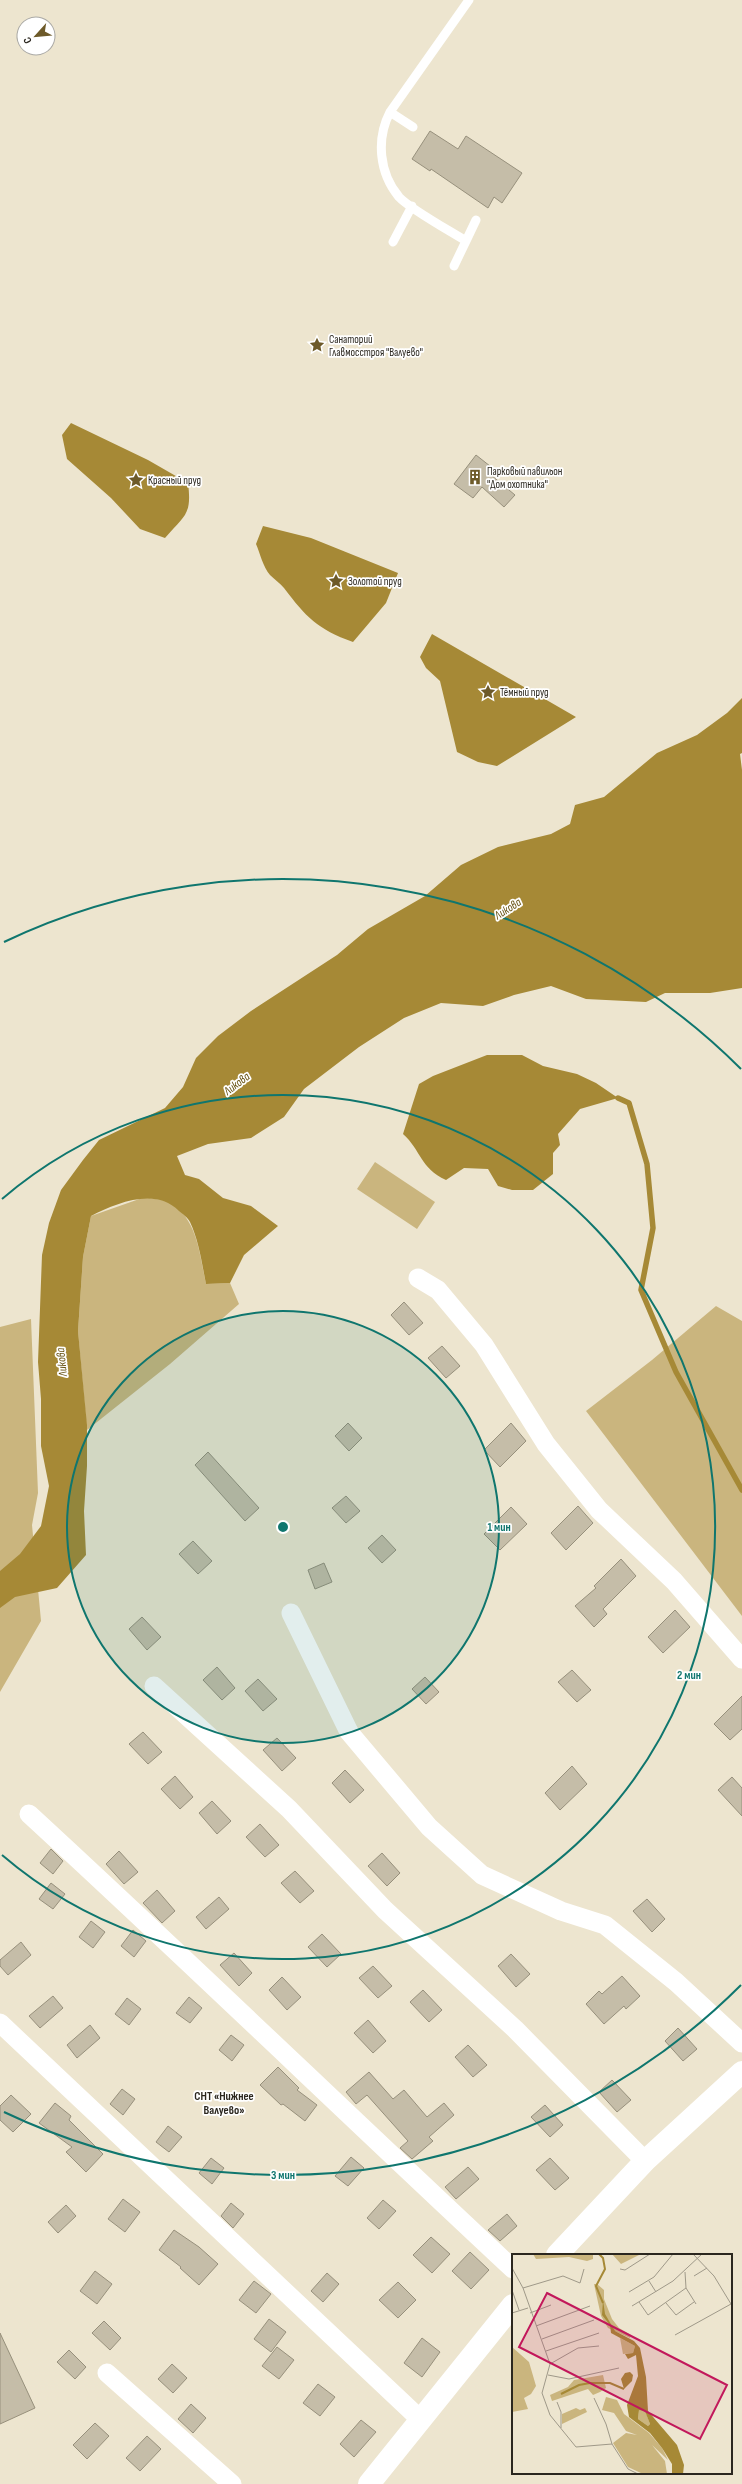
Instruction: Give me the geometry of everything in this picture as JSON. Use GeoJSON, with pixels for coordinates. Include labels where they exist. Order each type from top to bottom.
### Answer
{"type":"FeatureCollection","features":[{"type":"Feature","properties":{"kind":"street"},"geometry":{"type":"LineString","coordinates":[[418,1278],[438,1290],[484,1345],[546,1444],[599,1510],[674,1581],[742,1659]]}},
{"type":"Feature","properties":{"kind":"street"},"geometry":{"type":"LineString","coordinates":[[291,1613],[349,1732],[429,1827],[482,1875],[561,1911],[605,1925],[676,1982],[742,2043]]}},
{"type":"Feature","properties":{"kind":"street"},"geometry":{"type":"LineString","coordinates":[[154,1686],[290,1809],[385,1910],[515,2029],[645,2161]]}},
{"type":"Feature","properties":{"kind":"street"},"geometry":{"type":"LineString","coordinates":[[30,1814],[166,1940],[295,2066],[512,2268]]}},
{"type":"Feature","properties":{"kind":"street"},"geometry":{"type":"LineString","coordinates":[[0,2023],[421,2420]]}},
{"type":"Feature","properties":{"kind":"street"},"geometry":{"type":"LineString","coordinates":[[558,2254],[645,2161],[742,2072]]}},
{"type":"Feature","properties":{"kind":"street"},"geometry":{"type":"LineString","coordinates":[[369,2484],[512,2306]]}},
{"type":"Feature","properties":{"kind":"street"},"geometry":{"type":"LineString","coordinates":[[107,2373],[232,2484]]}},
{"type":"Feature","properties":{"kind":"lane"},"geometry":{"type":"LineString","coordinates":[[466,241],[400,197],[385,170],[379,145],[383,125],[390,112],[469,0]]}},
{"type":"Feature","properties":{"kind":"lane"},"geometry":{"type":"LineString","coordinates":[[390,112],[413,126]]}},
{"type":"Feature","properties":{"kind":"lane"},"geometry":{"type":"LineString","coordinates":[[393,242],[412,206]]}},
{"type":"Feature","properties":{"kind":"lane"},"geometry":{"type":"LineString","coordinates":[[454,266],[476,220]]}},
{"type":"Feature","properties":{"kind":"shaded area"},"geometry":{"type":"Polygon","coordinates":[[[375,1162],[435,1202],[417,1229],[357,1189],[375,1162]]]}},
{"type":"Feature","properties":{"kind":"shaded area"},"geometry":{"type":"Polygon","coordinates":[[[145,1197],[173,1204],[181,1211],[188,1220],[197,1241],[206,1284],[230,1283],[239,1304],[170,1364],[87,1430],[78,1331],[83,1257],[91,1216],[145,1197]]]}},
{"type":"Feature","properties":{"kind":"shaded area"},"geometry":{"type":"Polygon","coordinates":[[[716,1306],[742,1321],[742,1616],[586,1411],[652,1360],[716,1306]]]}},
{"type":"Feature","properties":{"kind":"shaded area"},"geometry":{"type":"Polygon","coordinates":[[[31,1319],[38,1493],[32,1525],[41,1621],[0,1692],[0,1327],[31,1319]]]}},
{"type":"Feature","properties":{"kind":"water","name":"Красный пруд"},"geometry":{"type":"Polygon","coordinates":[[[71,423],[148,460],[188,483],[189,502],[186,514],[165,538],[140,529],[111,498],[67,459],[62,435],[71,423]]]}},
{"type":"Feature","properties":{"kind":"water","name":"Золотой пруд"},"geometry":{"type":"Polygon","coordinates":[[[263,526],[311,538],[398,573],[386,603],[353,642],[330,632],[313,621],[282,586],[270,575],[256,544],[263,526]]]}},
{"type":"Feature","properties":{"kind":"water","name":"Тёмный пруд"},"geometry":{"type":"Polygon","coordinates":[[[432,634],[576,717],[497,766],[478,762],[457,752],[440,681],[426,668],[420,657],[432,634]]]}},
{"type":"Feature","properties":{"kind":"water","name":"Ликова"},"geometry":{"type":"Polygon","coordinates":[[[742,698],[742,753],[740,754],[742,770],[742,988],[710,993],[665,993],[646,1002],[586,999],[551,986],[514,995],[483,1006],[441,1003],[404,1018],[359,1047],[304,1089],[284,1117],[251,1138],[208,1144],[177,1156],[185,1175],[199,1179],[223,1198],[251,1206],[278,1226],[244,1255],[230,1283],[206,1284],[198,1245],[190,1222],[184,1215],[169,1204],[159,1200],[136,1200],[112,1206],[91,1216],[83,1257],[78,1331],[87,1425],[87,1466],[84,1511],[86,1555],[57,1588],[15,1597],[0,1608],[0,1571],[20,1554],[41,1526],[49,1486],[41,1446],[41,1399],[38,1362],[42,1255],[49,1223],[61,1190],[99,1140],[165,1108],[183,1087],[196,1058],[218,1036],[251,1011],[337,955],[368,929],[425,896],[461,865],[498,847],[551,834],[570,824],[575,805],[604,797],[657,753],[697,735],[727,713],[742,698]]]}},
{"type":"Feature","properties":{"kind":"water"},"geometry":{"type":"Polygon","coordinates":[[[487,1055],[522,1055],[543,1066],[577,1074],[596,1083],[618,1098],[580,1109],[558,1134],[560,1145],[553,1153],[553,1174],[533,1190],[512,1190],[498,1186],[488,1169],[464,1168],[446,1180],[431,1170],[414,1146],[403,1134],[419,1084],[433,1076],[487,1055]]]}},
{"type":"Feature","properties":{"kind":"building"},"geometry":{"type":"Polygon","coordinates":[[[430,131],[458,149],[466,136],[522,173],[502,203],[494,197],[488,208],[431,169],[430,171],[412,159],[430,131]]]}},
{"type":"Feature","properties":{"kind":"building","name":"Парковый павильон \"Дом охотника\""},"geometry":{"type":"Polygon","coordinates":[[[476,455],[495,470],[491,475],[515,495],[504,507],[482,487],[473,498],[454,484],[476,455]]]}},
{"type":"Feature","properties":{"kind":"building"},"geometry":{"type":"Polygon","coordinates":[[[404,1302],[423,1323],[409,1335],[391,1315],[404,1302]]]}},
{"type":"Feature","properties":{"kind":"building"},"geometry":{"type":"Polygon","coordinates":[[[442,1346],[460,1366],[446,1378],[428,1358],[442,1346]]]}},
{"type":"Feature","properties":{"kind":"building"},"geometry":{"type":"Polygon","coordinates":[[[348,1423],[362,1438],[349,1451],[335,1436],[348,1423]]]}},
{"type":"Feature","properties":{"kind":"building"},"geometry":{"type":"Polygon","coordinates":[[[511,1423],[526,1441],[500,1467],[484,1450],[511,1423]]]}},
{"type":"Feature","properties":{"kind":"building"},"geometry":{"type":"Polygon","coordinates":[[[208,1452],[259,1508],[245,1521],[195,1465],[208,1452]]]}},
{"type":"Feature","properties":{"kind":"building"},"geometry":{"type":"Polygon","coordinates":[[[346,1496],[360,1511],[346,1523],[332,1508],[346,1496]]]}},
{"type":"Feature","properties":{"kind":"building"},"geometry":{"type":"Polygon","coordinates":[[[578,1506],[593,1523],[566,1550],[551,1533],[578,1506]]]}},
{"type":"Feature","properties":{"kind":"building"},"geometry":{"type":"Polygon","coordinates":[[[511,1507],[527,1524],[500,1550],[484,1534],[511,1507]]]}},
{"type":"Feature","properties":{"kind":"building"},"geometry":{"type":"Polygon","coordinates":[[[382,1535],[396,1550],[382,1563],[368,1548],[382,1535]]]}},
{"type":"Feature","properties":{"kind":"building"},"geometry":{"type":"Polygon","coordinates":[[[193,1541],[212,1561],[198,1574],[179,1554],[193,1541]]]}},
{"type":"Feature","properties":{"kind":"building"},"geometry":{"type":"Polygon","coordinates":[[[621,1559],[636,1576],[603,1609],[607,1614],[594,1627],[575,1606],[596,1588],[594,1586],[621,1559]]]}},
{"type":"Feature","properties":{"kind":"building"},"geometry":{"type":"Polygon","coordinates":[[[324,1563],[332,1582],[315,1589],[308,1570],[324,1563]]]}},
{"type":"Feature","properties":{"kind":"building"},"geometry":{"type":"Polygon","coordinates":[[[675,1610],[690,1627],[663,1653],[648,1637],[675,1610]]]}},
{"type":"Feature","properties":{"kind":"building"},"geometry":{"type":"Polygon","coordinates":[[[142,1617],[161,1637],[147,1650],[129,1629],[142,1617]]]}},
{"type":"Feature","properties":{"kind":"building"},"geometry":{"type":"Polygon","coordinates":[[[217,1667],[235,1688],[222,1700],[203,1680],[217,1667]]]}},
{"type":"Feature","properties":{"kind":"building"},"geometry":{"type":"Polygon","coordinates":[[[572,1670],[591,1690],[577,1702],[558,1682],[572,1670]]]}},
{"type":"Feature","properties":{"kind":"building"},"geometry":{"type":"Polygon","coordinates":[[[425,1677],[439,1692],[426,1704],[412,1689],[425,1677]]]}},
{"type":"Feature","properties":{"kind":"building"},"geometry":{"type":"Polygon","coordinates":[[[258,1679],[277,1699],[263,1711],[245,1691],[258,1679]]]}},
{"type":"Feature","properties":{"kind":"building"},"geometry":{"type":"Polygon","coordinates":[[[742,1696],[742,1729],[730,1740],[714,1724],[742,1696]]]}},
{"type":"Feature","properties":{"kind":"building"},"geometry":{"type":"Polygon","coordinates":[[[143,1732],[162,1752],[148,1764],[129,1744],[143,1732]]]}},
{"type":"Feature","properties":{"kind":"building"},"geometry":{"type":"Polygon","coordinates":[[[277,1738],[296,1758],[282,1771],[263,1750],[277,1738]]]}},
{"type":"Feature","properties":{"kind":"building"},"geometry":{"type":"Polygon","coordinates":[[[572,1766],[587,1784],[560,1810],[545,1793],[572,1766]]]}},
{"type":"Feature","properties":{"kind":"building"},"geometry":{"type":"Polygon","coordinates":[[[345,1770],[364,1790],[350,1803],[332,1783],[345,1770]]]}},
{"type":"Feature","properties":{"kind":"building"},"geometry":{"type":"Polygon","coordinates":[[[175,1776],[193,1797],[180,1809],[161,1789],[175,1776]]]}},
{"type":"Feature","properties":{"kind":"building"},"geometry":{"type":"Polygon","coordinates":[[[732,1777],[742,1788],[742,1816],[718,1790],[732,1777]]]}},
{"type":"Feature","properties":{"kind":"building"},"geometry":{"type":"Polygon","coordinates":[[[212,1801],[231,1821],[217,1834],[199,1813],[212,1801]]]}},
{"type":"Feature","properties":{"kind":"building"},"geometry":{"type":"Polygon","coordinates":[[[260,1824],[279,1845],[265,1857],[246,1837],[260,1824]]]}},
{"type":"Feature","properties":{"kind":"building"},"geometry":{"type":"Polygon","coordinates":[[[51,1849],[63,1861],[53,1874],[40,1863],[51,1849]]]}},
{"type":"Feature","properties":{"kind":"building"},"geometry":{"type":"Polygon","coordinates":[[[119,1851],[138,1872],[124,1884],[106,1864],[119,1851]]]}},
{"type":"Feature","properties":{"kind":"building"},"geometry":{"type":"Polygon","coordinates":[[[382,1853],[400,1873],[387,1886],[368,1866],[382,1853]]]}},
{"type":"Feature","properties":{"kind":"building"},"geometry":{"type":"Polygon","coordinates":[[[295,1871],[314,1891],[300,1903],[281,1883],[295,1871]]]}},
{"type":"Feature","properties":{"kind":"building"},"geometry":{"type":"Polygon","coordinates":[[[51,1883],[65,1894],[53,1909],[39,1899],[51,1883]]]}},
{"type":"Feature","properties":{"kind":"building"},"geometry":{"type":"Polygon","coordinates":[[[157,1890],[175,1911],[162,1923],[143,1903],[157,1890]]]}},
{"type":"Feature","properties":{"kind":"building"},"geometry":{"type":"Polygon","coordinates":[[[219,1897],[229,1909],[206,1929],[196,1917],[219,1897]]]}},
{"type":"Feature","properties":{"kind":"building"},"geometry":{"type":"Polygon","coordinates":[[[647,1899],[665,1919],[652,1932],[633,1911],[647,1899]]]}},
{"type":"Feature","properties":{"kind":"building"},"geometry":{"type":"Polygon","coordinates":[[[91,1921],[105,1932],[93,1948],[79,1937],[91,1921]]]}},
{"type":"Feature","properties":{"kind":"building"},"geometry":{"type":"Polygon","coordinates":[[[133,1930],[146,1941],[134,1957],[121,1946],[133,1930]]]}},
{"type":"Feature","properties":{"kind":"building"},"geometry":{"type":"Polygon","coordinates":[[[322,1934],[341,1954],[327,1967],[308,1947],[322,1934]]]}},
{"type":"Feature","properties":{"kind":"building"},"geometry":{"type":"Polygon","coordinates":[[[21,1942],[31,1955],[8,1975],[0,1966],[0,1960],[21,1942]]]}},
{"type":"Feature","properties":{"kind":"building"},"geometry":{"type":"Polygon","coordinates":[[[234,1953],[252,1973],[239,1986],[220,1965],[234,1953]]]}},
{"type":"Feature","properties":{"kind":"building"},"geometry":{"type":"Polygon","coordinates":[[[511,1954],[530,1974],[516,1987],[498,1966],[511,1954]]]}},
{"type":"Feature","properties":{"kind":"building"},"geometry":{"type":"Polygon","coordinates":[[[373,1966],[392,1986],[378,1998],[359,1978],[373,1966]]]}},
{"type":"Feature","properties":{"kind":"building"},"geometry":{"type":"Polygon","coordinates":[[[622,1976],[640,1996],[626,2009],[624,2006],[604,2024],[586,2004],[599,1991],[602,1994],[622,1976]]]}},
{"type":"Feature","properties":{"kind":"building"},"geometry":{"type":"Polygon","coordinates":[[[282,1977],[301,1997],[287,2010],[269,1990],[282,1977]]]}},
{"type":"Feature","properties":{"kind":"building"},"geometry":{"type":"Polygon","coordinates":[[[423,1990],[442,2010],[429,2022],[410,2002],[423,1990]]]}},
{"type":"Feature","properties":{"kind":"building"},"geometry":{"type":"Polygon","coordinates":[[[53,1996],[63,2008],[40,2028],[29,2016],[53,1996]]]}},
{"type":"Feature","properties":{"kind":"building"},"geometry":{"type":"Polygon","coordinates":[[[189,1997],[202,2008],[190,2023],[176,2013],[189,1997]]]}},
{"type":"Feature","properties":{"kind":"building"},"geometry":{"type":"Polygon","coordinates":[[[127,1998],[141,2009],[129,2025],[115,2014],[127,1998]]]}},
{"type":"Feature","properties":{"kind":"building"},"geometry":{"type":"Polygon","coordinates":[[[368,2020],[386,2041],[373,2053],[354,2033],[368,2020]]]}},
{"type":"Feature","properties":{"kind":"building"},"geometry":{"type":"Polygon","coordinates":[[[90,2025],[100,2038],[77,2058],[67,2045],[90,2025]]]}},
{"type":"Feature","properties":{"kind":"building"},"geometry":{"type":"Polygon","coordinates":[[[678,2028],[697,2049],[683,2061],[665,2041],[678,2028]]]}},
{"type":"Feature","properties":{"kind":"building"},"geometry":{"type":"Polygon","coordinates":[[[231,2035],[244,2045],[232,2061],[219,2050],[231,2035]]]}},
{"type":"Feature","properties":{"kind":"building"},"geometry":{"type":"Polygon","coordinates":[[[468,2045],[487,2065],[473,2077],[455,2057],[468,2045]]]}},
{"type":"Feature","properties":{"kind":"building"},"geometry":{"type":"Polygon","coordinates":[[[278,2067],[299,2088],[297,2090],[317,2105],[305,2121],[283,2104],[281,2105],[260,2085],[278,2067]]]}},
{"type":"Feature","properties":{"kind":"building"},"geometry":{"type":"Polygon","coordinates":[[[369,2072],[393,2099],[404,2090],[427,2117],[444,2103],[454,2115],[429,2137],[433,2141],[412,2159],[400,2148],[408,2141],[367,2095],[356,2104],[346,2092],[369,2072]]]}},
{"type":"Feature","properties":{"kind":"building"},"geometry":{"type":"Polygon","coordinates":[[[612,2080],[631,2100],[617,2112],[599,2092],[612,2080]]]}},
{"type":"Feature","properties":{"kind":"building"},"geometry":{"type":"Polygon","coordinates":[[[122,2089],[135,2099],[123,2115],[110,2104],[122,2089]]]}},
{"type":"Feature","properties":{"kind":"building"},"geometry":{"type":"Polygon","coordinates":[[[11,2095],[31,2114],[13,2132],[0,2120],[0,2106],[11,2095]]]}},
{"type":"Feature","properties":{"kind":"building"},"geometry":{"type":"Polygon","coordinates":[[[55,2103],[71,2116],[69,2120],[103,2154],[86,2172],[66,2152],[72,2147],[39,2123],[55,2103]]]}},
{"type":"Feature","properties":{"kind":"building"},"geometry":{"type":"Polygon","coordinates":[[[545,2105],[563,2125],[550,2137],[531,2117],[545,2105]]]}},
{"type":"Feature","properties":{"kind":"building"},"geometry":{"type":"Polygon","coordinates":[[[168,2126],[182,2137],[169,2152],[156,2142],[168,2126]]]}},
{"type":"Feature","properties":{"kind":"building"},"geometry":{"type":"Polygon","coordinates":[[[351,2157],[364,2168],[348,2186],[335,2176],[351,2157]]]}},
{"type":"Feature","properties":{"kind":"building"},"geometry":{"type":"Polygon","coordinates":[[[211,2158],[224,2168],[212,2184],[199,2173],[211,2158]]]}},
{"type":"Feature","properties":{"kind":"building"},"geometry":{"type":"Polygon","coordinates":[[[550,2158],[569,2178],[555,2190],[536,2170],[550,2158]]]}},
{"type":"Feature","properties":{"kind":"building"},"geometry":{"type":"Polygon","coordinates":[[[468,2167],[479,2179],[456,2199],[445,2187],[468,2167]]]}},
{"type":"Feature","properties":{"kind":"building"},"geometry":{"type":"Polygon","coordinates":[[[123,2199],[140,2212],[125,2232],[108,2219],[123,2199]]]}},
{"type":"Feature","properties":{"kind":"building"},"geometry":{"type":"Polygon","coordinates":[[[383,2200],[396,2211],[379,2229],[367,2218],[383,2200]]]}},
{"type":"Feature","properties":{"kind":"building"},"geometry":{"type":"Polygon","coordinates":[[[231,2203],[244,2214],[233,2228],[221,2216],[231,2203]]]}},
{"type":"Feature","properties":{"kind":"building"},"geometry":{"type":"Polygon","coordinates":[[[66,2205],[76,2216],[58,2233],[48,2222],[66,2205]]]}},
{"type":"Feature","properties":{"kind":"building"},"geometry":{"type":"Polygon","coordinates":[[[507,2214],[517,2226],[500,2241],[488,2230],[507,2214]]]}},
{"type":"Feature","properties":{"kind":"building"},"geometry":{"type":"Polygon","coordinates":[[[174,2230],[199,2247],[218,2264],[199,2285],[180,2268],[181,2267],[159,2250],[174,2230]]]}},
{"type":"Feature","properties":{"kind":"building"},"geometry":{"type":"Polygon","coordinates":[[[431,2237],[450,2254],[432,2273],[413,2255],[431,2237]]]}},
{"type":"Feature","properties":{"kind":"building"},"geometry":{"type":"Polygon","coordinates":[[[470,2252],[489,2270],[471,2289],[452,2271],[470,2252]]]}},
{"type":"Feature","properties":{"kind":"building"},"geometry":{"type":"Polygon","coordinates":[[[95,2271],[112,2284],[97,2304],[80,2291],[95,2271]]]}},
{"type":"Feature","properties":{"kind":"building"},"geometry":{"type":"Polygon","coordinates":[[[327,2273],[339,2284],[323,2302],[311,2291],[327,2273]]]}},
{"type":"Feature","properties":{"kind":"building"},"geometry":{"type":"Polygon","coordinates":[[[254,2281],[271,2294],[256,2313],[239,2300],[254,2281]]]}},
{"type":"Feature","properties":{"kind":"building"},"geometry":{"type":"Polygon","coordinates":[[[398,2282],[416,2300],[398,2318],[379,2300],[398,2282]]]}},
{"type":"Feature","properties":{"kind":"building"},"geometry":{"type":"Polygon","coordinates":[[[269,2319],[286,2332],[271,2352],[254,2339],[269,2319]]]}},
{"type":"Feature","properties":{"kind":"building"},"geometry":{"type":"Polygon","coordinates":[[[104,2321],[121,2338],[110,2350],[92,2333],[104,2321]]]}},
{"type":"Feature","properties":{"kind":"building"},"geometry":{"type":"Polygon","coordinates":[[[0,2333],[35,2408],[0,2424],[0,2333]]]}},
{"type":"Feature","properties":{"kind":"building"},"geometry":{"type":"Polygon","coordinates":[[[422,2338],[440,2352],[422,2377],[404,2363],[422,2338]]]}},
{"type":"Feature","properties":{"kind":"building"},"geometry":{"type":"Polygon","coordinates":[[[277,2347],[294,2360],[279,2379],[262,2366],[277,2347]]]}},
{"type":"Feature","properties":{"kind":"building"},"geometry":{"type":"Polygon","coordinates":[[[69,2350],[86,2367],[75,2379],[57,2362],[69,2350]]]}},
{"type":"Feature","properties":{"kind":"building"},"geometry":{"type":"Polygon","coordinates":[[[172,2364],[187,2378],[173,2393],[158,2379],[172,2364]]]}},
{"type":"Feature","properties":{"kind":"building"},"geometry":{"type":"Polygon","coordinates":[[[318,2384],[335,2397],[320,2416],[303,2403],[318,2384]]]}},
{"type":"Feature","properties":{"kind":"building"},"geometry":{"type":"Polygon","coordinates":[[[191,2404],[206,2418],[193,2433],[178,2419],[191,2404]]]}},
{"type":"Feature","properties":{"kind":"building"},"geometry":{"type":"Polygon","coordinates":[[[361,2420],[376,2432],[354,2457],[340,2444],[361,2420]]]}},
{"type":"Feature","properties":{"kind":"building"},"geometry":{"type":"Polygon","coordinates":[[[95,2423],[109,2436],[87,2459],[73,2445],[95,2423]]]}},
{"type":"Feature","properties":{"kind":"building"},"geometry":{"type":"Polygon","coordinates":[[[147,2436],[161,2449],[140,2471],[126,2458],[147,2436]]]}},
{"type":"Feature","properties":{"kind":"waterway"},"geometry":{"type":"LineString","coordinates":[[618,1098],[629,1103],[647,1164],[653,1228],[641,1290],[676,1372],[742,1490]]}},
{"type":"Feature","properties":{"kind":"place","name":"Санаторий Главмосстроя \"Валуево\""},"geometry":{"type":"Point","coordinates":[317,345]}},
{"type":"Feature","properties":{"kind":"place","name":"Парковый павильон \"Дом охотника\""},"geometry":{"type":"Point","coordinates":[475,477]}},
{"type":"Feature","properties":{"kind":"place","name":"Красный пруд"},"geometry":{"type":"Point","coordinates":[136,480]}},
{"type":"Feature","properties":{"kind":"place","name":"Золотой пруд"},"geometry":{"type":"Point","coordinates":[336,581]}},
{"type":"Feature","properties":{"kind":"place","name":"Тёмный пруд"},"geometry":{"type":"Point","coordinates":[488,692]}},
{"type":"Feature","properties":{"kind":"district","name":"СНТ «Нижнее Валуево»"},"geometry":{"type":"Point","coordinates":[224,2103]}}]}
